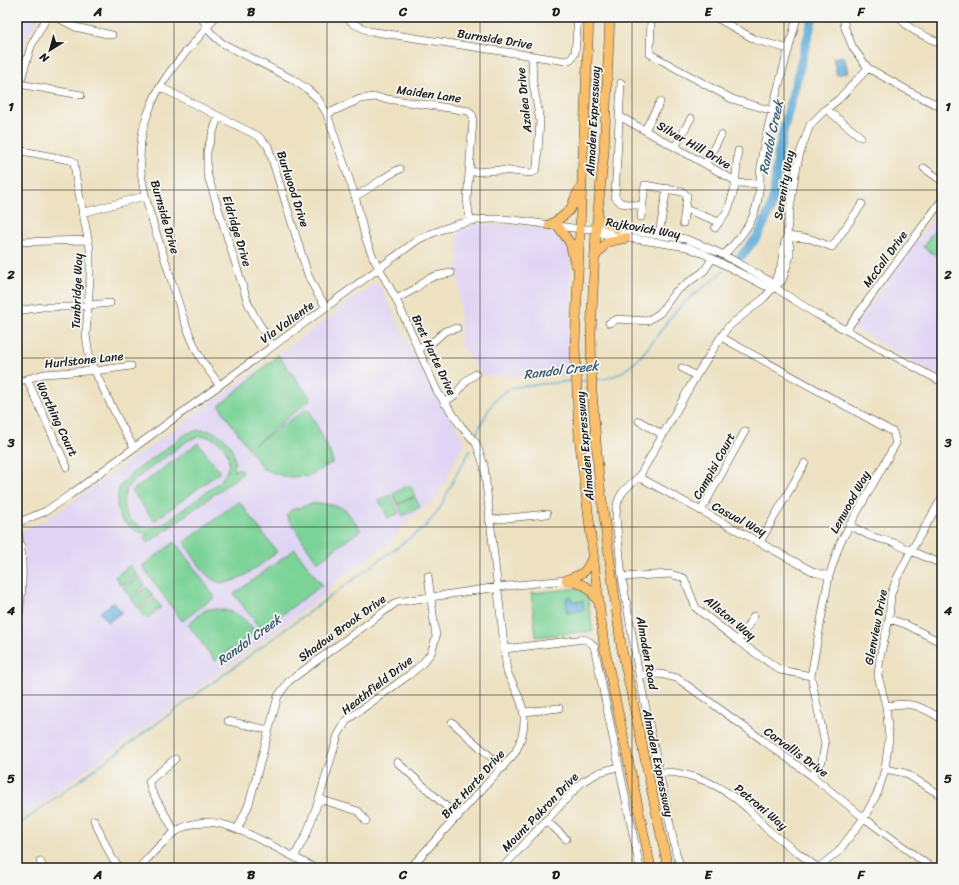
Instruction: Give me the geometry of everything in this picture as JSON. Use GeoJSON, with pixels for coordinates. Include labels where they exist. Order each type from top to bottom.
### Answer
{"type":"FeatureCollection","features":[{"type":"Feature","properties":{"kind":"main road","name":"Almaden Expressway"},"geometry":{"type":"LineString","coordinates":[[589,17],[575,346],[575,382],[579,436],[592,556],[604,645],[651,868]]}},
{"type":"Feature","properties":{"kind":"main road","name":"Almaden Expressway"},"geometry":{"type":"LineString","coordinates":[[610,17],[604,152],[596,230],[591,333],[592,381],[599,478],[621,644],[668,868]]}},
{"type":"Feature","properties":{"kind":"main road"},"geometry":{"type":"LineString","coordinates":[[578,272],[570,243],[554,225],[571,207],[576,192],[582,187]]}},
{"type":"Feature","properties":{"kind":"main road"},"geometry":{"type":"LineString","coordinates":[[598,219],[612,225],[616,229]]}},
{"type":"Feature","properties":{"kind":"main road"},"geometry":{"type":"LineString","coordinates":[[595,257],[608,242],[626,238]]}},
{"type":"Feature","properties":{"kind":"main road"},"geometry":{"type":"LineString","coordinates":[[566,580],[584,573],[592,556]]}},
{"type":"Feature","properties":{"kind":"main road"},"geometry":{"type":"LineString","coordinates":[[566,580],[585,585],[590,589],[599,603]]}},
{"type":"Feature","properties":{"kind":"street"},"geometry":{"type":"LineString","coordinates":[[17,93],[32,46],[47,17]]}},
{"type":"Feature","properties":{"kind":"street"},"geometry":{"type":"LineString","coordinates":[[56,17],[75,27],[112,35]]}},
{"type":"Feature","properties":{"kind":"street","name":"Bret Harte Drive"},"geometry":{"type":"LineString","coordinates":[[201,17],[211,33],[222,43],[292,80],[307,89],[318,99],[327,114],[355,196],[365,237],[378,268],[396,300],[437,391],[444,403],[476,443],[484,465],[507,672],[525,712],[525,726],[522,740],[515,753],[410,868]]}},
{"type":"Feature","properties":{"kind":"street","name":"Burnside Drive"},"geometry":{"type":"LineString","coordinates":[[215,17],[166,76],[160,86],[146,118],[141,148],[140,166],[145,196],[187,329],[200,357],[219,385]]}},
{"type":"Feature","properties":{"kind":"street","name":"Burnside Drive"},"geometry":{"type":"LineString","coordinates":[[346,17],[354,24],[369,31],[566,61],[574,57],[578,17]]}},
{"type":"Feature","properties":{"kind":"street"},"geometry":{"type":"LineString","coordinates":[[651,17],[650,54],[732,99],[773,111]]}},
{"type":"Feature","properties":{"kind":"street"},"geometry":{"type":"LineString","coordinates":[[715,17],[756,40],[789,49]]}},
{"type":"Feature","properties":{"kind":"street"},"geometry":{"type":"LineString","coordinates":[[682,246],[694,246],[716,256],[724,255],[750,222],[757,204],[762,152],[797,17]]}},
{"type":"Feature","properties":{"kind":"street"},"geometry":{"type":"LineString","coordinates":[[843,17],[845,28],[854,48],[868,68],[914,94],[942,107]]}},
{"type":"Feature","properties":{"kind":"street"},"geometry":{"type":"LineString","coordinates":[[900,17],[919,34],[942,44]]}},
{"type":"Feature","properties":{"kind":"street","name":"Azalea Drive"},"geometry":{"type":"LineString","coordinates":[[469,171],[500,170],[532,173],[535,171],[537,167],[540,121],[534,83],[532,56]]}},
{"type":"Feature","properties":{"kind":"street","name":"Serenity Way"},"geometry":{"type":"LineString","coordinates":[[624,489],[639,477],[696,376],[728,327],[763,299],[782,281],[790,256],[790,247],[787,236],[794,182],[800,153],[810,125],[826,109],[839,99],[868,68]]}},
{"type":"Feature","properties":{"kind":"street"},"geometry":{"type":"LineString","coordinates":[[621,83],[615,197],[621,203],[642,206]]}},
{"type":"Feature","properties":{"kind":"street"},"geometry":{"type":"LineString","coordinates":[[19,84],[81,95]]}},
{"type":"Feature","properties":{"kind":"street","name":"Burlwood Drive"},"geometry":{"type":"LineString","coordinates":[[160,86],[218,117],[258,136],[268,146],[308,275],[326,307]]}},
{"type":"Feature","properties":{"kind":"street","name":"Maiden Lane"},"geometry":{"type":"LineString","coordinates":[[327,114],[360,99],[374,97],[466,110],[471,114],[473,120],[467,200],[470,220]]}},
{"type":"Feature","properties":{"kind":"street"},"geometry":{"type":"LineString","coordinates":[[645,130],[660,102]]}},
{"type":"Feature","properties":{"kind":"street"},"geometry":{"type":"LineString","coordinates":[[826,109],[861,137]]}},
{"type":"Feature","properties":{"kind":"street","name":"Silver Hill Drive"},"geometry":{"type":"LineString","coordinates":[[619,116],[739,183],[760,184]]}},
{"type":"Feature","properties":{"kind":"street","name":"Eldridge Drive"},"geometry":{"type":"LineString","coordinates":[[218,117],[207,151],[207,173],[248,303],[273,346]]}},
{"type":"Feature","properties":{"kind":"street"},"geometry":{"type":"LineString","coordinates":[[675,147],[691,118]]}},
{"type":"Feature","properties":{"kind":"street"},"geometry":{"type":"LineString","coordinates":[[705,164],[721,135]]}},
{"type":"Feature","properties":{"kind":"street","name":"Tunbridge Way"},"geometry":{"type":"LineString","coordinates":[[17,149],[74,162],[82,214],[88,240],[90,262],[86,335],[89,355],[110,403],[134,447]]}},
{"type":"Feature","properties":{"kind":"street"},"geometry":{"type":"LineString","coordinates":[[685,209],[717,225],[728,210],[735,187],[738,152]]}},
{"type":"Feature","properties":{"kind":"street"},"geometry":{"type":"LineString","coordinates":[[924,168],[942,181]]}},
{"type":"Feature","properties":{"kind":"street"},"geometry":{"type":"LineString","coordinates":[[355,196],[400,169]]}},
{"type":"Feature","properties":{"kind":"street"},"geometry":{"type":"LineString","coordinates":[[640,217],[645,185],[667,188],[683,192],[687,196],[683,223]]}},
{"type":"Feature","properties":{"kind":"street"},"geometry":{"type":"LineString","coordinates":[[659,234],[667,188]]}},
{"type":"Feature","properties":{"kind":"street"},"geometry":{"type":"LineString","coordinates":[[82,214],[145,196]]}},
{"type":"Feature","properties":{"kind":"street","name":"McCall Drive"},"geometry":{"type":"LineString","coordinates":[[846,330],[942,200]]}},
{"type":"Feature","properties":{"kind":"street"},"geometry":{"type":"LineString","coordinates":[[787,236],[811,239],[832,247],[862,204]]}},
{"type":"Feature","properties":{"kind":"street","name":"Via Valiente"},"geometry":{"type":"LineString","coordinates":[[17,523],[31,518],[57,504],[419,239],[445,227],[470,220],[493,218],[596,230]]}},
{"type":"Feature","properties":{"kind":"street"},"geometry":{"type":"LineString","coordinates":[[17,224],[18,242],[88,240]]}},
{"type":"Feature","properties":{"kind":"street","name":"Rajkovich Way"},"geometry":{"type":"LineString","coordinates":[[596,230],[604,227],[686,239],[724,255],[768,280],[774,287],[816,314],[942,382]]}},
{"type":"Feature","properties":{"kind":"street","name":"Rajkovich Way"},"geometry":{"type":"LineString","coordinates":[[596,230],[603,234],[687,247],[765,286],[774,287]]}},
{"type":"Feature","properties":{"kind":"street"},"geometry":{"type":"LineString","coordinates":[[724,255],[728,267]]}},
{"type":"Feature","properties":{"kind":"street"},"geometry":{"type":"LineString","coordinates":[[609,323],[618,319],[647,321],[660,313],[675,292],[704,270],[712,259]]}},
{"type":"Feature","properties":{"kind":"street"},"geometry":{"type":"LineString","coordinates":[[396,300],[416,289],[426,280],[435,276],[451,273]]}},
{"type":"Feature","properties":{"kind":"street"},"geometry":{"type":"LineString","coordinates":[[17,311],[42,307],[71,307],[110,303]]}},
{"type":"Feature","properties":{"kind":"street"},"geometry":{"type":"LineString","coordinates":[[418,348],[434,341],[445,331],[457,328]]}},
{"type":"Feature","properties":{"kind":"street","name":"Lenwood Way"},"geometry":{"type":"LineString","coordinates":[[721,337],[893,432],[896,443],[840,542],[829,576],[811,676],[824,744],[822,761],[812,776]]}},
{"type":"Feature","properties":{"kind":"street","name":"Hurlstone Lane"},"geometry":{"type":"LineString","coordinates":[[17,382],[44,374],[95,371],[131,366]]}},
{"type":"Feature","properties":{"kind":"street"},"geometry":{"type":"LineString","coordinates":[[682,368],[696,376]]}},
{"type":"Feature","properties":{"kind":"street"},"geometry":{"type":"LineString","coordinates":[[444,403],[455,395],[467,380],[476,374]]}},
{"type":"Feature","properties":{"kind":"street","name":"Worthing Court"},"geometry":{"type":"LineString","coordinates":[[27,379],[67,467]]}},
{"type":"Feature","properties":{"kind":"street"},"geometry":{"type":"LineString","coordinates":[[639,421],[664,435]]}},
{"type":"Feature","properties":{"kind":"street","name":"Campisi Court"},"geometry":{"type":"LineString","coordinates":[[701,511],[746,431]]}},
{"type":"Feature","properties":{"kind":"street"},"geometry":{"type":"LineString","coordinates":[[760,542],[805,463]]}},
{"type":"Feature","properties":{"kind":"street","name":"Casual Way"},"geometry":{"type":"LineString","coordinates":[[639,477],[814,572],[829,576]]}},
{"type":"Feature","properties":{"kind":"street","name":"Almaden Road"},"geometry":{"type":"LineString","coordinates":[[624,489],[617,503],[616,517],[622,577],[639,675],[676,853],[681,868]]}},
{"type":"Feature","properties":{"kind":"street","name":"Glenview Drive"},"geometry":{"type":"LineString","coordinates":[[818,868],[838,852],[864,818],[878,792],[885,769],[889,738],[886,706],[878,676],[880,657],[889,619],[891,594],[897,578],[942,498]]}},
{"type":"Feature","properties":{"kind":"street"},"geometry":{"type":"LineString","coordinates":[[489,520],[547,514]]}},
{"type":"Feature","properties":{"kind":"street"},"geometry":{"type":"LineString","coordinates":[[850,525],[870,536],[894,543],[911,552],[942,564]]}},
{"type":"Feature","properties":{"kind":"street"},"geometry":{"type":"LineString","coordinates":[[17,527],[21,544],[22,567],[17,627]]}},
{"type":"Feature","properties":{"kind":"street","name":"Allston Way"},"geometry":{"type":"LineString","coordinates":[[622,577],[670,574],[684,578],[696,608],[738,641],[780,670],[811,676]]}},
{"type":"Feature","properties":{"kind":"street","name":"Heathfield Drive"},"geometry":{"type":"LineString","coordinates":[[294,857],[307,833],[338,735],[347,720],[409,675],[421,665],[431,653],[436,637],[432,596],[428,576]]}},
{"type":"Feature","properties":{"kind":"street","name":"Shadow Brook Drive"},"geometry":{"type":"LineString","coordinates":[[238,828],[248,804],[278,696],[289,681],[397,602],[498,587],[566,580]]}},
{"type":"Feature","properties":{"kind":"street"},"geometry":{"type":"LineString","coordinates":[[738,641],[754,616]]}},
{"type":"Feature","properties":{"kind":"street"},"geometry":{"type":"LineString","coordinates":[[889,619],[905,624],[942,643]]}},
{"type":"Feature","properties":{"kind":"street"},"geometry":{"type":"LineString","coordinates":[[505,649],[584,639],[590,642],[595,650],[640,868]]}},
{"type":"Feature","properties":{"kind":"street","name":"Corvallis Drive"},"geometry":{"type":"LineString","coordinates":[[639,675],[660,674],[677,678],[812,776],[864,818],[932,868]]}},
{"type":"Feature","properties":{"kind":"street"},"geometry":{"type":"LineString","coordinates":[[886,706],[900,703],[920,706],[942,718]]}},
{"type":"Feature","properties":{"kind":"street"},"geometry":{"type":"LineString","coordinates":[[525,712],[559,708]]}},
{"type":"Feature","properties":{"kind":"street"},"geometry":{"type":"LineString","coordinates":[[228,721],[269,730]]}},
{"type":"Feature","properties":{"kind":"street"},"geometry":{"type":"LineString","coordinates":[[452,722],[502,768]]}},
{"type":"Feature","properties":{"kind":"street"},"geometry":{"type":"LineString","coordinates":[[175,759],[149,781],[151,790],[175,832]]}},
{"type":"Feature","properties":{"kind":"street"},"geometry":{"type":"LineString","coordinates":[[397,762],[458,817]]}},
{"type":"Feature","properties":{"kind":"street","name":"Mount Pakron Drive"},"geometry":{"type":"LineString","coordinates":[[502,868],[582,782],[600,772],[618,767]]}},
{"type":"Feature","properties":{"kind":"street"},"geometry":{"type":"LineString","coordinates":[[885,769],[904,773],[939,794]]}},
{"type":"Feature","properties":{"kind":"street","name":"Petroni Way"},"geometry":{"type":"LineString","coordinates":[[659,772],[677,772],[703,779],[722,789],[747,808],[766,828],[818,868]]}},
{"type":"Feature","properties":{"kind":"street"},"geometry":{"type":"LineString","coordinates":[[319,799],[358,811],[366,821]]}},
{"type":"Feature","properties":{"kind":"street"},"geometry":{"type":"LineString","coordinates":[[94,820],[112,858],[120,868]]}},
{"type":"Feature","properties":{"kind":"street"},"geometry":{"type":"LineString","coordinates":[[546,820],[566,838]]}},
{"type":"Feature","properties":{"kind":"street"},"geometry":{"type":"LineString","coordinates":[[139,868],[162,843],[175,832],[190,825],[207,822],[238,828],[315,868]]}},
{"type":"Feature","properties":{"kind":"street"},"geometry":{"type":"LineString","coordinates":[[40,861],[43,868]]}},
{"type":"Feature","properties":{"kind":"shaded area"},"geometry":{"type":"Polygon","coordinates":[[[17,17],[39,17],[27,37],[17,66],[17,17]]]}},
{"type":"Feature","properties":{"kind":"shaded area"},"geometry":{"type":"Polygon","coordinates":[[[942,206],[942,378],[854,328],[942,206]]]}},
{"type":"Feature","properties":{"kind":"shaded area"},"geometry":{"type":"Polygon","coordinates":[[[477,224],[526,226],[570,232],[572,375],[483,376],[461,345],[458,231],[477,224]]]}},
{"type":"Feature","properties":{"kind":"shaded area"},"geometry":{"type":"Polygon","coordinates":[[[377,283],[380,285],[418,364],[465,441],[436,499],[407,520],[390,543],[328,587],[329,592],[17,821],[17,634],[25,549],[22,535],[23,530],[51,517],[278,355],[372,285],[377,283]]]}},
{"type":"Feature","properties":{"kind":"green space"},"geometry":{"type":"Polygon","coordinates":[[[942,219],[942,259],[923,247],[942,219]]]}},
{"type":"Feature","properties":{"kind":"green space"},"geometry":{"type":"Polygon","coordinates":[[[278,355],[311,399],[254,445],[308,408],[329,450],[333,462],[310,476],[286,477],[263,469],[219,406],[278,355]]]}},
{"type":"Feature","properties":{"kind":"green space"},"geometry":{"type":"Polygon","coordinates":[[[199,430],[208,431],[222,436],[231,448],[234,455],[234,471],[239,468],[243,473],[148,543],[144,538],[149,534],[136,531],[123,521],[120,516],[117,505],[119,488],[130,475],[188,433],[199,430]],[[200,436],[187,441],[134,480],[127,488],[124,497],[126,514],[132,521],[139,525],[148,527],[161,525],[218,483],[228,468],[229,460],[223,446],[209,437],[200,436]]]}},
{"type":"Feature","properties":{"kind":"green space"},"geometry":{"type":"Polygon","coordinates":[[[198,443],[220,472],[154,521],[132,491],[198,443]]]}},
{"type":"Feature","properties":{"kind":"green space"},"geometry":{"type":"Polygon","coordinates":[[[410,485],[415,496],[397,504],[393,493],[410,485]]]}},
{"type":"Feature","properties":{"kind":"green space"},"geometry":{"type":"Polygon","coordinates":[[[390,495],[399,513],[388,518],[379,500],[390,495]]]}},
{"type":"Feature","properties":{"kind":"green space"},"geometry":{"type":"Polygon","coordinates":[[[415,497],[420,507],[403,516],[398,505],[415,497]]]}},
{"type":"Feature","properties":{"kind":"green space"},"geometry":{"type":"Polygon","coordinates":[[[239,501],[277,552],[255,569],[237,579],[228,582],[220,582],[212,579],[204,572],[184,542],[239,501]]]}},
{"type":"Feature","properties":{"kind":"green space"},"geometry":{"type":"Polygon","coordinates":[[[312,504],[329,504],[345,509],[361,530],[317,562],[286,515],[291,510],[312,504]]]}},
{"type":"Feature","properties":{"kind":"green space"},"geometry":{"type":"Polygon","coordinates":[[[175,542],[215,597],[182,621],[142,566],[175,542]]]}},
{"type":"Feature","properties":{"kind":"green space"},"geometry":{"type":"Polygon","coordinates":[[[295,549],[322,585],[261,630],[234,594],[295,549]]]}},
{"type":"Feature","properties":{"kind":"green space"},"geometry":{"type":"Polygon","coordinates":[[[130,565],[137,574],[122,586],[115,577],[130,565]]]}},
{"type":"Feature","properties":{"kind":"green space"},"geometry":{"type":"Polygon","coordinates":[[[138,576],[145,585],[130,597],[123,588],[138,576]]]}},
{"type":"Feature","properties":{"kind":"green space"},"geometry":{"type":"Polygon","coordinates":[[[147,587],[153,596],[138,608],[131,598],[147,587]]]}},
{"type":"Feature","properties":{"kind":"green space"},"geometry":{"type":"Polygon","coordinates":[[[579,588],[587,593],[593,631],[536,637],[531,593],[579,588]]]}},
{"type":"Feature","properties":{"kind":"green space"},"geometry":{"type":"Polygon","coordinates":[[[154,598],[161,607],[146,619],[139,610],[154,598]]]}},
{"type":"Feature","properties":{"kind":"green space"},"geometry":{"type":"Polygon","coordinates":[[[205,610],[224,610],[236,614],[246,621],[256,632],[215,661],[188,624],[205,610]]]}},
{"type":"Feature","properties":{"kind":"water"},"geometry":{"type":"Polygon","coordinates":[[[844,56],[848,72],[837,75],[833,58],[844,56]]]}},
{"type":"Feature","properties":{"kind":"water"},"geometry":{"type":"Polygon","coordinates":[[[571,597],[573,602],[583,601],[584,610],[567,613],[566,598],[571,597]]]}},
{"type":"Feature","properties":{"kind":"water"},"geometry":{"type":"Polygon","coordinates":[[[114,602],[122,612],[108,623],[100,612],[114,602]]]}},
{"type":"Feature","properties":{"kind":"waterway","name":"Randol Creek"},"geometry":{"type":"LineString","coordinates":[[741,256],[758,236],[770,210],[774,195],[778,156],[785,124],[813,17]]}},
{"type":"Feature","properties":{"kind":"waterway","name":"Randol Creek"},"geometry":{"type":"LineString","coordinates":[[596,380],[623,372],[633,364],[652,343],[677,310],[724,271]]}},
{"type":"Feature","properties":{"kind":"waterway","name":"Randol Creek"},"geometry":{"type":"LineString","coordinates":[[477,433],[487,412],[495,400],[507,390],[514,387],[572,381]]}},
{"type":"Feature","properties":{"kind":"waterway","name":"Randol Creek"},"geometry":{"type":"LineString","coordinates":[[580,381],[588,381]]}},
{"type":"Feature","properties":{"kind":"waterway","name":"Randol Creek"},"geometry":{"type":"LineString","coordinates":[[17,826],[425,527],[440,508],[456,475],[470,451]]}}]}
